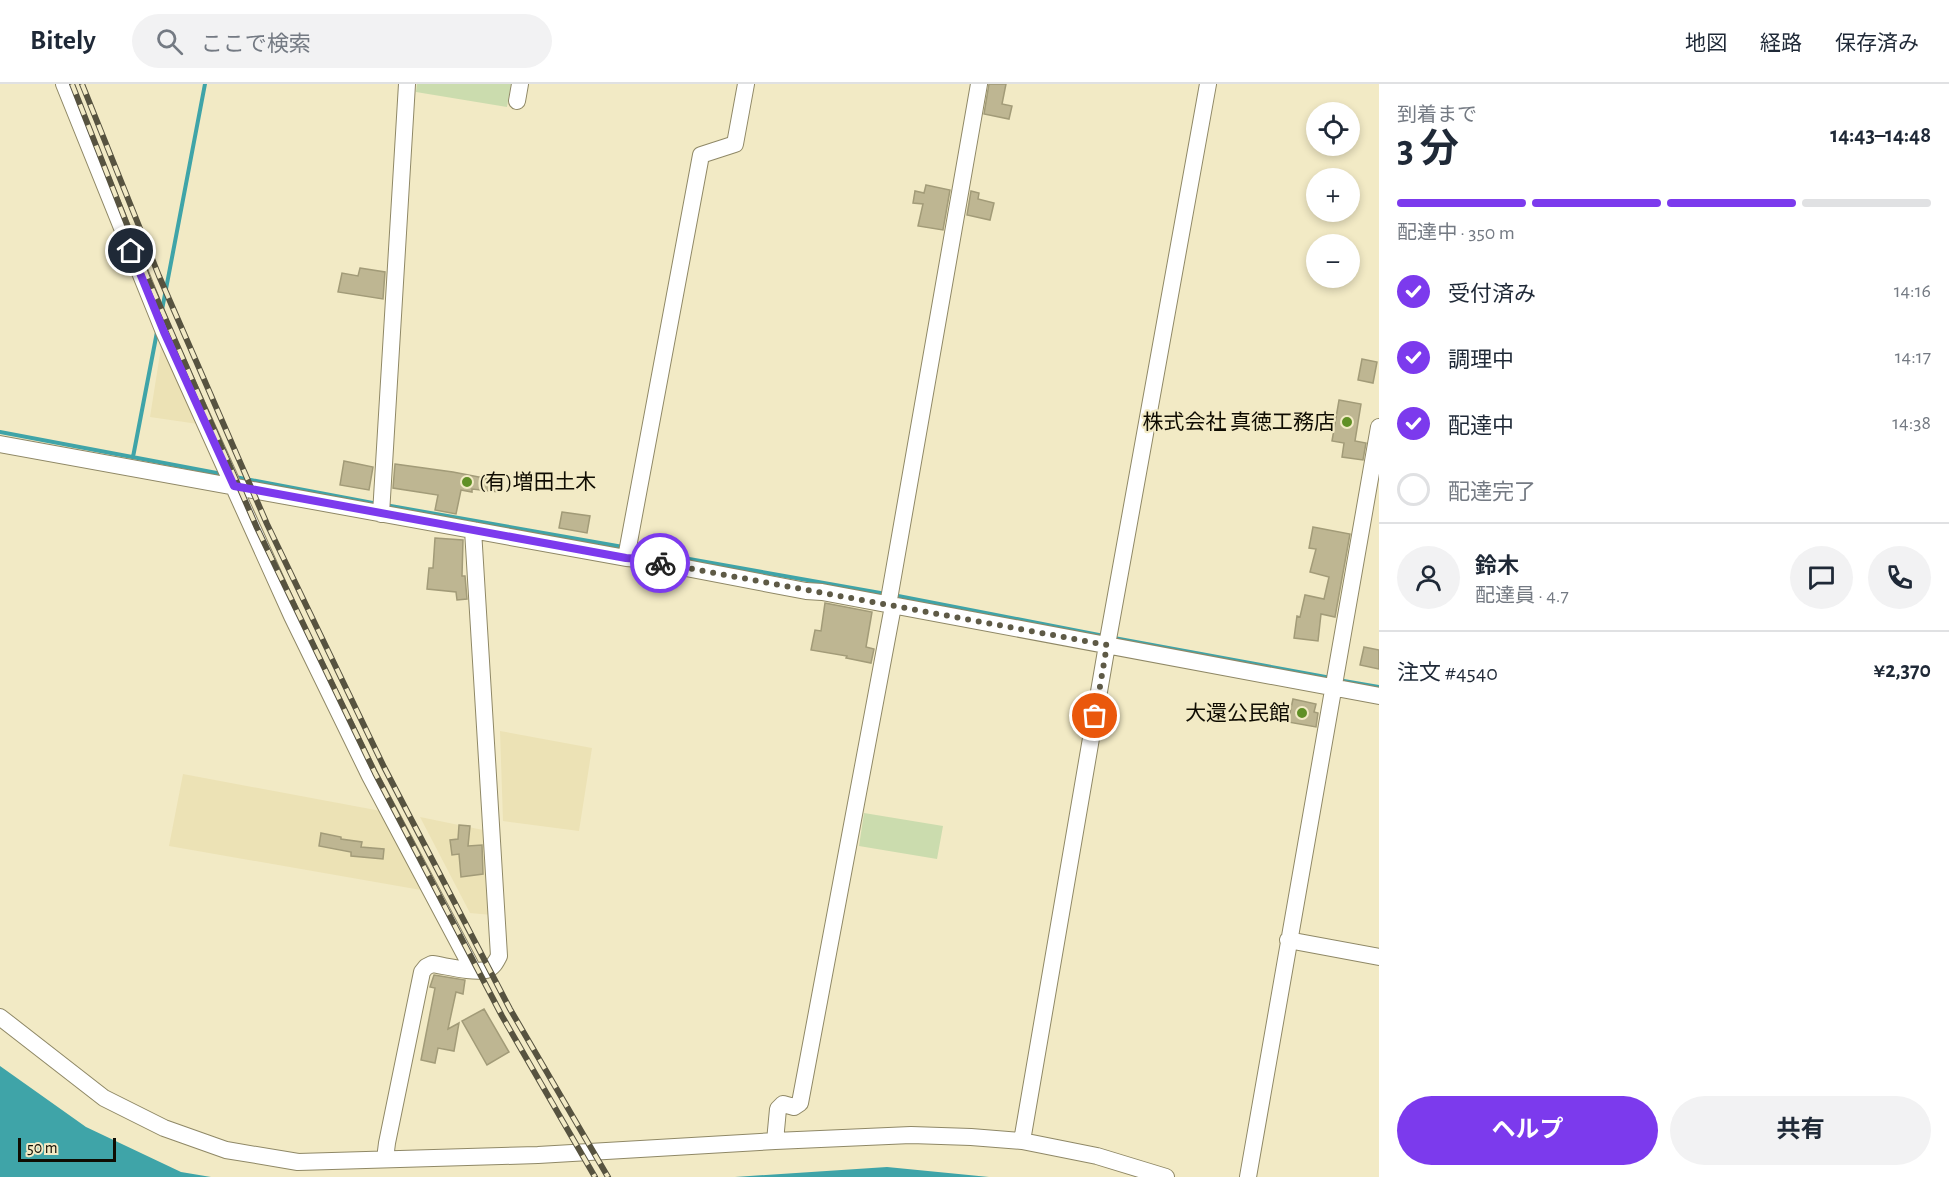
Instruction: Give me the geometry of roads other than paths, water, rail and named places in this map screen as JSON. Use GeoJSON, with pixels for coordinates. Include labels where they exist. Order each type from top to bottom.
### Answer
{"type":"FeatureCollection","features":[{"type":"Feature","properties":{"kind":"street"},"geometry":{"type":"LineString","coordinates":[[64,84],[164,332],[292,616],[369,776],[473,970]]}},
{"type":"Feature","properties":{"kind":"street"},"geometry":{"type":"LineString","coordinates":[[382,507],[408,84]]}},
{"type":"Feature","properties":{"kind":"street"},"geometry":{"type":"LineString","coordinates":[[517,101],[520,84]]}},
{"type":"Feature","properties":{"kind":"street"},"geometry":{"type":"LineString","coordinates":[[627,551],[701,155],[735,144],[746,84]]}},
{"type":"Feature","properties":{"kind":"street"},"geometry":{"type":"LineString","coordinates":[[774,1141],[778,1109],[783,1104],[795,1107],[800,1103],[979,84]]}},
{"type":"Feature","properties":{"kind":"street"},"geometry":{"type":"LineString","coordinates":[[1022,1141],[1208,84]]}},
{"type":"Feature","properties":{"kind":"street"},"geometry":{"type":"LineString","coordinates":[[1248,1177],[1379,427]]}},
{"type":"Feature","properties":{"kind":"street"},"geometry":{"type":"LineString","coordinates":[[0,444],[231,480],[382,507],[473,530],[627,551],[639,559],[1109,640],[1334,682],[1379,696]]}},
{"type":"Feature","properties":{"kind":"street"},"geometry":{"type":"LineString","coordinates":[[385,1159],[422,972],[432,964],[486,970],[495,964],[499,956],[473,530]]}},
{"type":"Feature","properties":{"kind":"street"},"geometry":{"type":"LineString","coordinates":[[1288,940],[1379,957]]}},
{"type":"Feature","properties":{"kind":"street"},"geometry":{"type":"LineString","coordinates":[[0,1017],[104,1098],[164,1128],[226,1150],[298,1162],[538,1155],[910,1135],[1022,1141],[1097,1156],[1166,1177]]}},
{"type":"Feature","properties":{"kind":"water"},"geometry":{"type":"Polygon","coordinates":[[[0,1066],[86,1127],[181,1172],[211,1177],[0,1177],[0,1066]]]}},
{"type":"Feature","properties":{"kind":"water"},"geometry":{"type":"Polygon","coordinates":[[[887,1167],[989,1177],[735,1177],[887,1167]]]}},
{"type":"Feature","properties":{"kind":"waterway"},"geometry":{"type":"LineString","coordinates":[[162,310],[205,84]]}},
{"type":"Feature","properties":{"kind":"waterway"},"geometry":{"type":"LineString","coordinates":[[133,457],[157,332]]}},
{"type":"Feature","properties":{"kind":"waterway"},"geometry":{"type":"LineString","coordinates":[[0,432],[222,474]]}},
{"type":"Feature","properties":{"kind":"waterway"},"geometry":{"type":"LineString","coordinates":[[235,477],[378,504]]}},
{"type":"Feature","properties":{"kind":"waterway"},"geometry":{"type":"LineString","coordinates":[[385,505],[623,547]]}},
{"type":"Feature","properties":{"kind":"waterway"},"geometry":{"type":"LineString","coordinates":[[633,549],[886,594]]}},
{"type":"Feature","properties":{"kind":"waterway"},"geometry":{"type":"LineString","coordinates":[[893,595],[1104,636]]}},
{"type":"Feature","properties":{"kind":"waterway"},"geometry":{"type":"LineString","coordinates":[[1114,638],[1331,678]]}},
{"type":"Feature","properties":{"kind":"waterway"},"geometry":{"type":"LineString","coordinates":[[1338,680],[1379,687]]}},
{"type":"Feature","properties":{"kind":"railway"},"geometry":{"type":"LineString","coordinates":[[72,84],[149,281],[257,528],[375,773],[502,1016],[595,1177]]}},
{"type":"Feature","properties":{"kind":"railway"},"geometry":{"type":"LineString","coordinates":[[82,84],[159,276],[267,524],[384,767],[510,1009],[608,1177]]}},
{"type":"Feature","properties":{"kind":"place","name":"株式会社 真徳工務店"},"geometry":{"type":"Point","coordinates":[1347,422]}},
{"type":"Feature","properties":{"kind":"place","name":"(有)増田土木"},"geometry":{"type":"Point","coordinates":[467,482]}},
{"type":"Feature","properties":{"kind":"place","name":"大還公民館"},"geometry":{"type":"Point","coordinates":[1302,713]}}]}
